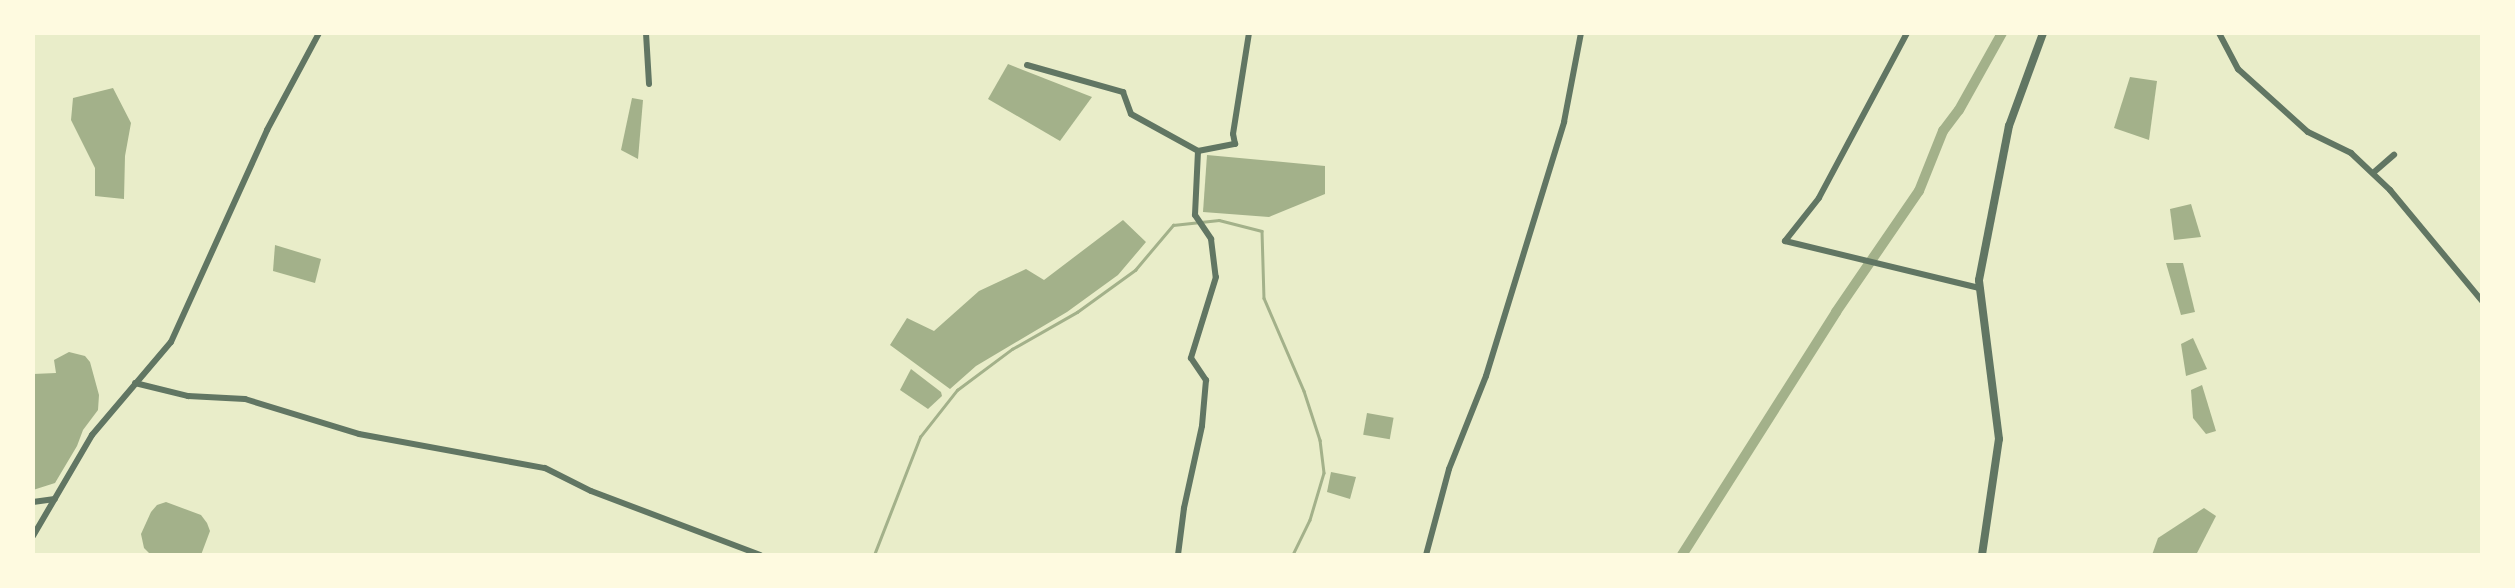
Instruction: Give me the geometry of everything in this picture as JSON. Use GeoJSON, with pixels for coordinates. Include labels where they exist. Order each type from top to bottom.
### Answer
{"type":"FeatureCollection","features":[{"type":"Feature","properties":{"kind":"street"},"geometry":{"type":"LineString","coordinates":[[33,536],[92,435],[171,342],[267,130],[318,33]]}},
{"type":"Feature","properties":{"kind":"street"},"geometry":{"type":"LineString","coordinates":[[646,33],[649,84]]}},
{"type":"Feature","properties":{"kind":"street"},"geometry":{"type":"LineString","coordinates":[[1027,65],[1123,92],[1131,114],[1198,151],[1235,144],[1233,134],[1249,33]]}},
{"type":"Feature","properties":{"kind":"street"},"geometry":{"type":"LineString","coordinates":[[1426,555],[1449,469],[1486,376],[1564,122],[1581,33]]}},
{"type":"Feature","properties":{"kind":"street"},"geometry":{"type":"LineString","coordinates":[[1907,33],[1819,198],[1786,241],[1980,288]]}},
{"type":"Feature","properties":{"kind":"street"},"geometry":{"type":"LineString","coordinates":[[1982,555],[1998,439],[1980,288],[2009,126],[2043,33]]}},
{"type":"Feature","properties":{"kind":"street"},"geometry":{"type":"LineString","coordinates":[[2220,33],[2238,69],[2308,132],[2351,153],[2390,190],[2482,302]]}},
{"type":"Feature","properties":{"kind":"street"},"geometry":{"type":"LineString","coordinates":[[1178,555],[1184,508],[1202,426],[1206,380],[1191,358],[1216,277],[1211,239],[1195,215],[1198,151]]}},
{"type":"Feature","properties":{"kind":"street"},"geometry":{"type":"LineString","coordinates":[[2373,173],[2394,155]]}},
{"type":"Feature","properties":{"kind":"street"},"geometry":{"type":"LineString","coordinates":[[135,383],[188,396],[245,399],[359,435],[545,468],[591,491],[760,555]]}},
{"type":"Feature","properties":{"kind":"street"},"geometry":{"type":"LineString","coordinates":[[33,502],[55,499]]}},
{"type":"Feature","properties":{"kind":"shaded area"},"geometry":{"type":"Polygon","coordinates":[[[1008,64],[1092,97],[1060,141],[988,99],[1008,64]]]}},
{"type":"Feature","properties":{"kind":"shaded area"},"geometry":{"type":"Polygon","coordinates":[[[2130,77],[2157,81],[2149,140],[2114,128],[2130,77]]]}},
{"type":"Feature","properties":{"kind":"shaded area"},"geometry":{"type":"Polygon","coordinates":[[[113,88],[131,123],[125,156],[124,199],[95,196],[95,168],[71,120],[73,98],[113,88]]]}},
{"type":"Feature","properties":{"kind":"shaded area"},"geometry":{"type":"Polygon","coordinates":[[[632,98],[643,100],[638,159],[621,150],[632,98]]]}},
{"type":"Feature","properties":{"kind":"shaded area"},"geometry":{"type":"Polygon","coordinates":[[[1207,155],[1325,166],[1325,194],[1269,217],[1203,212],[1207,155]]]}},
{"type":"Feature","properties":{"kind":"shaded area"},"geometry":{"type":"Polygon","coordinates":[[[2191,204],[2201,237],[2174,240],[2170,209],[2191,204]]]}},
{"type":"Feature","properties":{"kind":"shaded area"},"geometry":{"type":"Polygon","coordinates":[[[1123,220],[1146,242],[1118,275],[1067,312],[976,366],[950,389],[890,345],[907,318],[934,331],[979,291],[1026,269],[1044,280],[1123,220]]]}},
{"type":"Feature","properties":{"kind":"shaded area"},"geometry":{"type":"Polygon","coordinates":[[[275,245],[321,259],[315,283],[273,271],[275,245]]]}},
{"type":"Feature","properties":{"kind":"shaded area"},"geometry":{"type":"Polygon","coordinates":[[[2166,263],[2183,263],[2195,312],[2181,315],[2166,263]]]}},
{"type":"Feature","properties":{"kind":"shaded area"},"geometry":{"type":"Polygon","coordinates":[[[2193,338],[2207,369],[2186,376],[2181,344],[2193,338]]]}},
{"type":"Feature","properties":{"kind":"shaded area"},"geometry":{"type":"Polygon","coordinates":[[[69,352],[85,356],[90,362],[99,395],[98,410],[83,430],[77,446],[55,483],[33,490],[33,374],[56,373],[54,360],[69,352]]]}},
{"type":"Feature","properties":{"kind":"shaded area"},"geometry":{"type":"Polygon","coordinates":[[[911,369],[941,392],[942,396],[928,409],[900,390],[911,369]]]}},
{"type":"Feature","properties":{"kind":"shaded area"},"geometry":{"type":"Polygon","coordinates":[[[2202,385],[2216,431],[2206,434],[2193,418],[2191,390],[2202,385]]]}},
{"type":"Feature","properties":{"kind":"shaded area"},"geometry":{"type":"Polygon","coordinates":[[[1367,413],[1394,418],[1390,439],[1363,435],[1367,413]]]}},
{"type":"Feature","properties":{"kind":"shaded area"},"geometry":{"type":"Polygon","coordinates":[[[1331,472],[1356,477],[1350,499],[1327,492],[1331,472]]]}},
{"type":"Feature","properties":{"kind":"shaded area"},"geometry":{"type":"Polygon","coordinates":[[[166,502],[201,515],[207,523],[210,531],[201,555],[151,555],[144,548],[141,534],[151,512],[157,505],[166,502]]]}},
{"type":"Feature","properties":{"kind":"shaded area"},"geometry":{"type":"Polygon","coordinates":[[[2204,508],[2216,516],[2196,555],[2152,555],[2158,538],[2204,508]]]}},
{"type":"Feature","properties":{"kind":"waterway"},"geometry":{"type":"LineString","coordinates":[[1682,555],[1836,312],[1919,191],[1943,131],[1959,110],[2002,33]]}},
{"type":"Feature","properties":{"kind":"waterway"},"geometry":{"type":"LineString","coordinates":[[874,555],[920,437],[957,390],[1012,349],[1077,312],[1135,270],[1173,225],[1219,220],[1262,231],[1264,298],[1304,391],[1320,440],[1324,473],[1310,520],[1293,555]]}}]}
